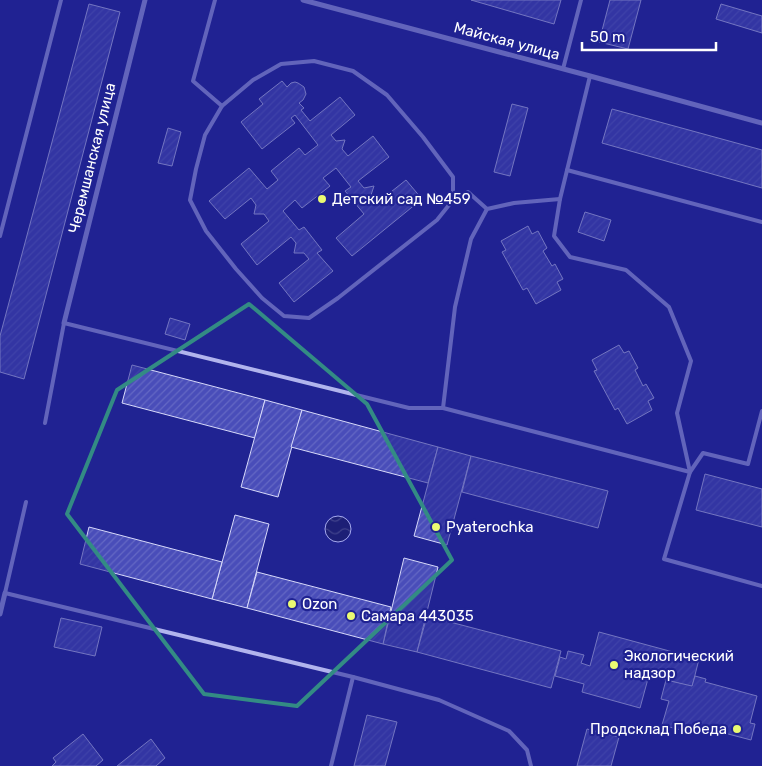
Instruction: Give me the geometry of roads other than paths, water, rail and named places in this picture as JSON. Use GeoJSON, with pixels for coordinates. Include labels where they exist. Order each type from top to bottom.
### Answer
{"type":"FeatureCollection","features":[{"type":"Feature","properties":{"kind":"street","name":"Черемшанская улица"},"geometry":{"type":"LineString","coordinates":[[64,323],[145,0]]}},
{"type":"Feature","properties":{"kind":"street","name":"Майская улица"},"geometry":{"type":"LineString","coordinates":[[303,0],[762,123]]}},
{"type":"Feature","properties":{"kind":"street"},"geometry":{"type":"LineString","coordinates":[[0,614],[5,592]]}},
{"type":"Feature","properties":{"kind":"lane"},"geometry":{"type":"LineString","coordinates":[[0,236],[61,0]]}},
{"type":"Feature","properties":{"kind":"lane"},"geometry":{"type":"LineString","coordinates":[[215,0],[192,81],[222,106]]}},
{"type":"Feature","properties":{"kind":"lane"},"geometry":{"type":"LineString","coordinates":[[563,69],[581,0]]}},
{"type":"Feature","properties":{"kind":"lane"},"geometry":{"type":"LineString","coordinates":[[453,200],[453,178],[423,137],[387,95],[353,72],[314,61],[281,64],[253,80],[222,106],[205,135],[190,200],[206,231],[236,270],[262,298],[284,316],[309,318],[338,298],[437,220],[453,200],[468,192],[487,209]]}},
{"type":"Feature","properties":{"kind":"lane"},"geometry":{"type":"LineString","coordinates":[[590,76],[560,200],[554,236],[570,257],[626,270],[669,307],[691,361],[677,413],[690,472]]}},
{"type":"Feature","properties":{"kind":"lane"},"geometry":{"type":"LineString","coordinates":[[567,170],[762,222]]}},
{"type":"Feature","properties":{"kind":"lane"},"geometry":{"type":"LineString","coordinates":[[443,408],[455,307],[471,239],[487,209],[514,202],[560,200]]}},
{"type":"Feature","properties":{"kind":"lane"},"geometry":{"type":"LineString","coordinates":[[45,422],[64,323],[409,408],[443,408],[690,472]]}},
{"type":"Feature","properties":{"kind":"lane"},"geometry":{"type":"LineString","coordinates":[[762,411],[748,464],[703,453],[690,472],[664,560],[762,586]]}},
{"type":"Feature","properties":{"kind":"lane"},"geometry":{"type":"LineString","coordinates":[[26,502],[5,592],[353,676],[439,700],[509,731],[527,750],[531,766]]}},
{"type":"Feature","properties":{"kind":"lane"},"geometry":{"type":"LineString","coordinates":[[331,766],[353,676]]}},
{"type":"Feature","properties":{"kind":"water"},"geometry":{"type":"Polygon","coordinates":[[[338,516],[347,520],[351,529],[347,538],[338,542],[329,538],[325,529],[329,520],[338,516]]]}},
{"type":"Feature","properties":{"kind":"place","name":"Детский сад №459"},"geometry":{"type":"Point","coordinates":[322,199]}},
{"type":"Feature","properties":{"kind":"place","name":"Pyaterochka"},"geometry":{"type":"Point","coordinates":[436,527]}},
{"type":"Feature","properties":{"kind":"place","name":"Ozon"},"geometry":{"type":"Point","coordinates":[292,604]}},
{"type":"Feature","properties":{"kind":"place","name":"Самара 443035"},"geometry":{"type":"Point","coordinates":[351,616]}},
{"type":"Feature","properties":{"kind":"place","name":"Экологический надзор"},"geometry":{"type":"Point","coordinates":[614,665]}},
{"type":"Feature","properties":{"kind":"place","name":"Продсклад Победа"},"geometry":{"type":"Point","coordinates":[737,729]}}]}
